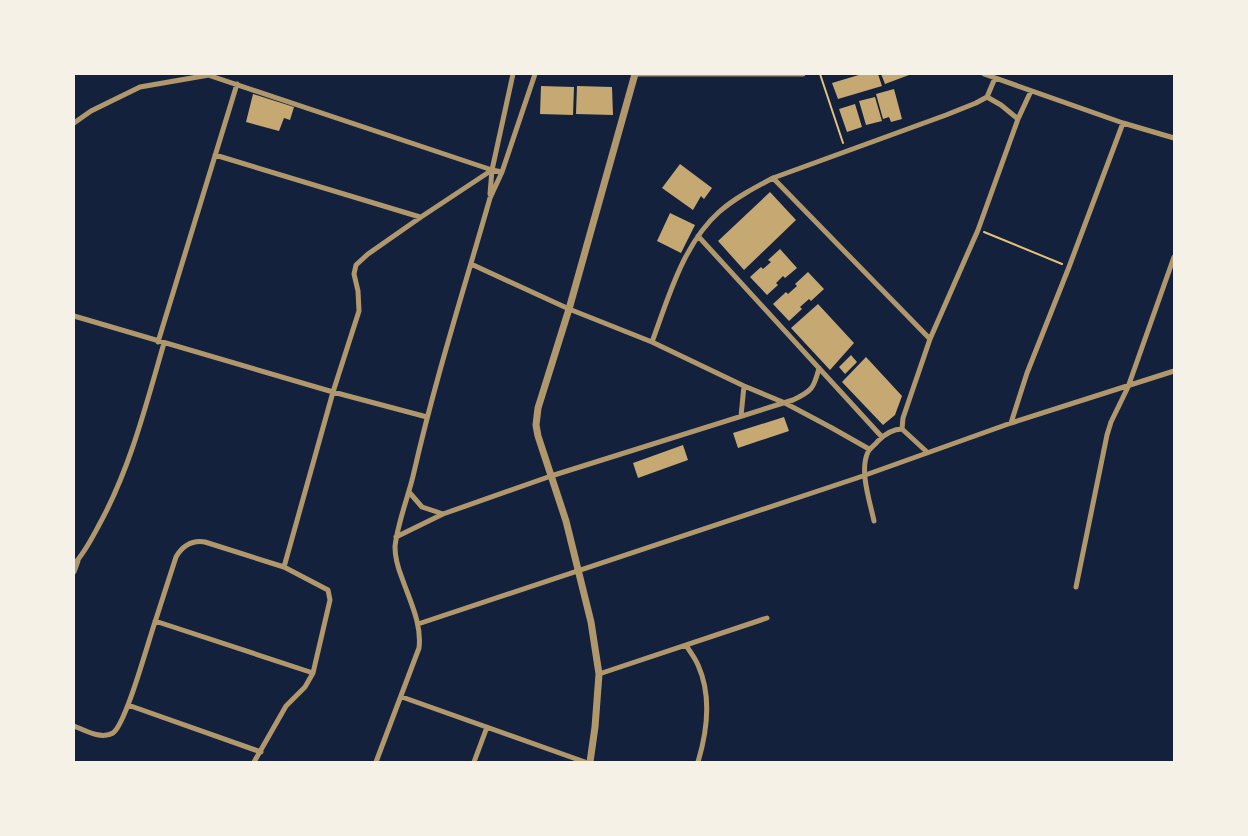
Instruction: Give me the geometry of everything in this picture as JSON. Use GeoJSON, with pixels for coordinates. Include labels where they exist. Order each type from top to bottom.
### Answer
{"type":"FeatureCollection","features":[{"type":"Feature","properties":{"kind":"street"},"geometry":{"type":"LineString","coordinates":[[74,123],[91,111],[140,87],[207,74],[502,172]]}},
{"type":"Feature","properties":{"kind":"street"},"geometry":{"type":"LineString","coordinates":[[490,198],[492,170],[513,74]]}},
{"type":"Feature","properties":{"kind":"street"},"geometry":{"type":"LineString","coordinates":[[376,762],[419,648],[420,632],[399,569],[395,552],[396,537],[427,417],[490,198],[502,172],[535,74]]}},
{"type":"Feature","properties":{"kind":"street"},"geometry":{"type":"LineString","coordinates":[[590,762],[599,675],[591,622],[566,521],[536,425],[538,408],[569,309],[635,74],[803,74]]}},
{"type":"Feature","properties":{"kind":"street"},"geometry":{"type":"LineString","coordinates":[[984,74],[1123,123],[1174,138]]}},
{"type":"Feature","properties":{"kind":"street"},"geometry":{"type":"LineString","coordinates":[[652,342],[679,271],[698,236],[717,213],[749,190],[773,178],[976,103],[987,97],[995,78]]}},
{"type":"Feature","properties":{"kind":"street"},"geometry":{"type":"LineString","coordinates":[[74,572],[76,562],[111,503],[133,448],[161,342],[237,84]]}},
{"type":"Feature","properties":{"kind":"street"},"geometry":{"type":"LineString","coordinates":[[902,429],[903,418],[930,339],[978,230],[1018,119],[1031,91]]}},
{"type":"Feature","properties":{"kind":"street"},"geometry":{"type":"LineString","coordinates":[[987,97],[1018,119]]}},
{"type":"Feature","properties":{"kind":"street"},"geometry":{"type":"LineString","coordinates":[[1011,423],[1027,373],[1123,123]]}},
{"type":"Feature","properties":{"kind":"street"},"geometry":{"type":"LineString","coordinates":[[215,155],[421,217]]}},
{"type":"Feature","properties":{"kind":"street"},"geometry":{"type":"LineString","coordinates":[[284,567],[333,392],[359,311],[359,296],[354,274],[356,265],[421,217],[492,170]]}},
{"type":"Feature","properties":{"kind":"street"},"geometry":{"type":"LineString","coordinates":[[773,178],[930,339]]}},
{"type":"Feature","properties":{"kind":"street"},"geometry":{"type":"LineString","coordinates":[[698,236],[882,437]]}},
{"type":"Feature","properties":{"kind":"street"},"geometry":{"type":"LineString","coordinates":[[1076,587],[1107,435],[1128,387],[1174,257]]}},
{"type":"Feature","properties":{"kind":"street"},"geometry":{"type":"LineString","coordinates":[[471,264],[569,309],[652,342],[785,403],[869,449]]}},
{"type":"Feature","properties":{"kind":"street"},"geometry":{"type":"LineString","coordinates":[[74,316],[333,392],[427,417]]}},
{"type":"Feature","properties":{"kind":"street"},"geometry":{"type":"LineString","coordinates":[[396,537],[443,514],[551,476],[785,403],[811,390],[819,368]]}},
{"type":"Feature","properties":{"kind":"street"},"geometry":{"type":"LineString","coordinates":[[418,624],[865,475],[1011,423],[1174,371]]}},
{"type":"Feature","properties":{"kind":"street"},"geometry":{"type":"LineString","coordinates":[[741,416],[744,386]]}},
{"type":"Feature","properties":{"kind":"street"},"geometry":{"type":"LineString","coordinates":[[874,521],[865,475],[865,460],[869,449],[882,437],[902,429]]}},
{"type":"Feature","properties":{"kind":"street"},"geometry":{"type":"LineString","coordinates":[[902,429],[927,452]]}},
{"type":"Feature","properties":{"kind":"street"},"geometry":{"type":"LineString","coordinates":[[409,492],[422,507],[443,514]]}},
{"type":"Feature","properties":{"kind":"street"},"geometry":{"type":"LineString","coordinates":[[74,726],[105,736],[116,730],[128,705],[176,557],[185,546],[197,541],[205,542],[284,567],[328,590],[330,600],[314,673],[305,687],[286,706],[254,762]]}},
{"type":"Feature","properties":{"kind":"street"},"geometry":{"type":"LineString","coordinates":[[599,675],[767,618]]}},
{"type":"Feature","properties":{"kind":"street"},"geometry":{"type":"LineString","coordinates":[[155,621],[314,673]]}},
{"type":"Feature","properties":{"kind":"street"},"geometry":{"type":"LineString","coordinates":[[686,645],[699,667],[707,699],[705,741],[698,762]]}},
{"type":"Feature","properties":{"kind":"street"},"geometry":{"type":"LineString","coordinates":[[402,697],[585,762]]}},
{"type":"Feature","properties":{"kind":"street"},"geometry":{"type":"LineString","coordinates":[[128,705],[261,752]]}},
{"type":"Feature","properties":{"kind":"street"},"geometry":{"type":"LineString","coordinates":[[474,762],[487,727]]}},
{"type":"Feature","properties":{"kind":"path"},"geometry":{"type":"LineString","coordinates":[[820,74],[846,152]]}},
{"type":"Feature","properties":{"kind":"path"},"geometry":{"type":"LineString","coordinates":[[978,230],[1069,267]]}},
{"type":"Feature","properties":{"kind":"building"},"geometry":{"type":"Polygon","coordinates":[[[862,74],[878,74],[882,86],[838,99],[832,83],[862,74]]]}},
{"type":"Feature","properties":{"kind":"building"},"geometry":{"type":"Polygon","coordinates":[[[881,74],[909,74],[909,75],[885,84],[881,74]]]}},
{"type":"Feature","properties":{"kind":"building"},"geometry":{"type":"Polygon","coordinates":[[[541,86],[574,87],[573,115],[540,114],[541,86]]]}},
{"type":"Feature","properties":{"kind":"building"},"geometry":{"type":"Polygon","coordinates":[[[577,86],[612,87],[613,115],[576,114],[577,86]]]}},
{"type":"Feature","properties":{"kind":"building"},"geometry":{"type":"Polygon","coordinates":[[[894,89],[902,119],[891,122],[889,117],[883,119],[876,94],[894,89]]]}},
{"type":"Feature","properties":{"kind":"building"},"geometry":{"type":"Polygon","coordinates":[[[253,94],[294,107],[290,120],[284,118],[279,131],[246,122],[253,94]]]}},
{"type":"Feature","properties":{"kind":"building"},"geometry":{"type":"Polygon","coordinates":[[[875,97],[882,121],[866,125],[859,101],[875,97]]]}},
{"type":"Feature","properties":{"kind":"building"},"geometry":{"type":"Polygon","coordinates":[[[855,104],[862,127],[847,132],[839,109],[855,104]]]}},
{"type":"Feature","properties":{"kind":"building"},"geometry":{"type":"Polygon","coordinates":[[[680,164],[712,188],[704,199],[701,196],[693,210],[662,188],[680,164]]]}},
{"type":"Feature","properties":{"kind":"building"},"geometry":{"type":"Polygon","coordinates":[[[770,192],[796,220],[744,270],[718,241],[770,192]]]}},
{"type":"Feature","properties":{"kind":"building"},"geometry":{"type":"Polygon","coordinates":[[[670,213],[695,225],[681,253],[657,241],[670,213]]]}},
{"type":"Feature","properties":{"kind":"building"},"geometry":{"type":"Polygon","coordinates":[[[780,249],[797,268],[785,278],[783,276],[776,283],[778,285],[767,295],[750,277],[771,262],[768,260],[780,249]]]}},
{"type":"Feature","properties":{"kind":"building"},"geometry":{"type":"Polygon","coordinates":[[[808,272],[824,289],[800,307],[802,309],[789,321],[773,304],[797,286],[795,284],[808,272]]]}},
{"type":"Feature","properties":{"kind":"building"},"geometry":{"type":"Polygon","coordinates":[[[818,304],[854,343],[830,370],[791,328],[818,304]]]}},
{"type":"Feature","properties":{"kind":"building"},"geometry":{"type":"Polygon","coordinates":[[[851,355],[857,362],[845,374],[839,367],[851,355]]]}},
{"type":"Feature","properties":{"kind":"building"},"geometry":{"type":"Polygon","coordinates":[[[866,357],[902,396],[895,415],[883,425],[842,382],[866,357]]]}},
{"type":"Feature","properties":{"kind":"building"},"geometry":{"type":"Polygon","coordinates":[[[784,417],[789,431],[738,448],[733,433],[784,417]]]}},
{"type":"Feature","properties":{"kind":"building"},"geometry":{"type":"Polygon","coordinates":[[[683,445],[688,460],[638,478],[633,463],[683,445]]]}}]}
